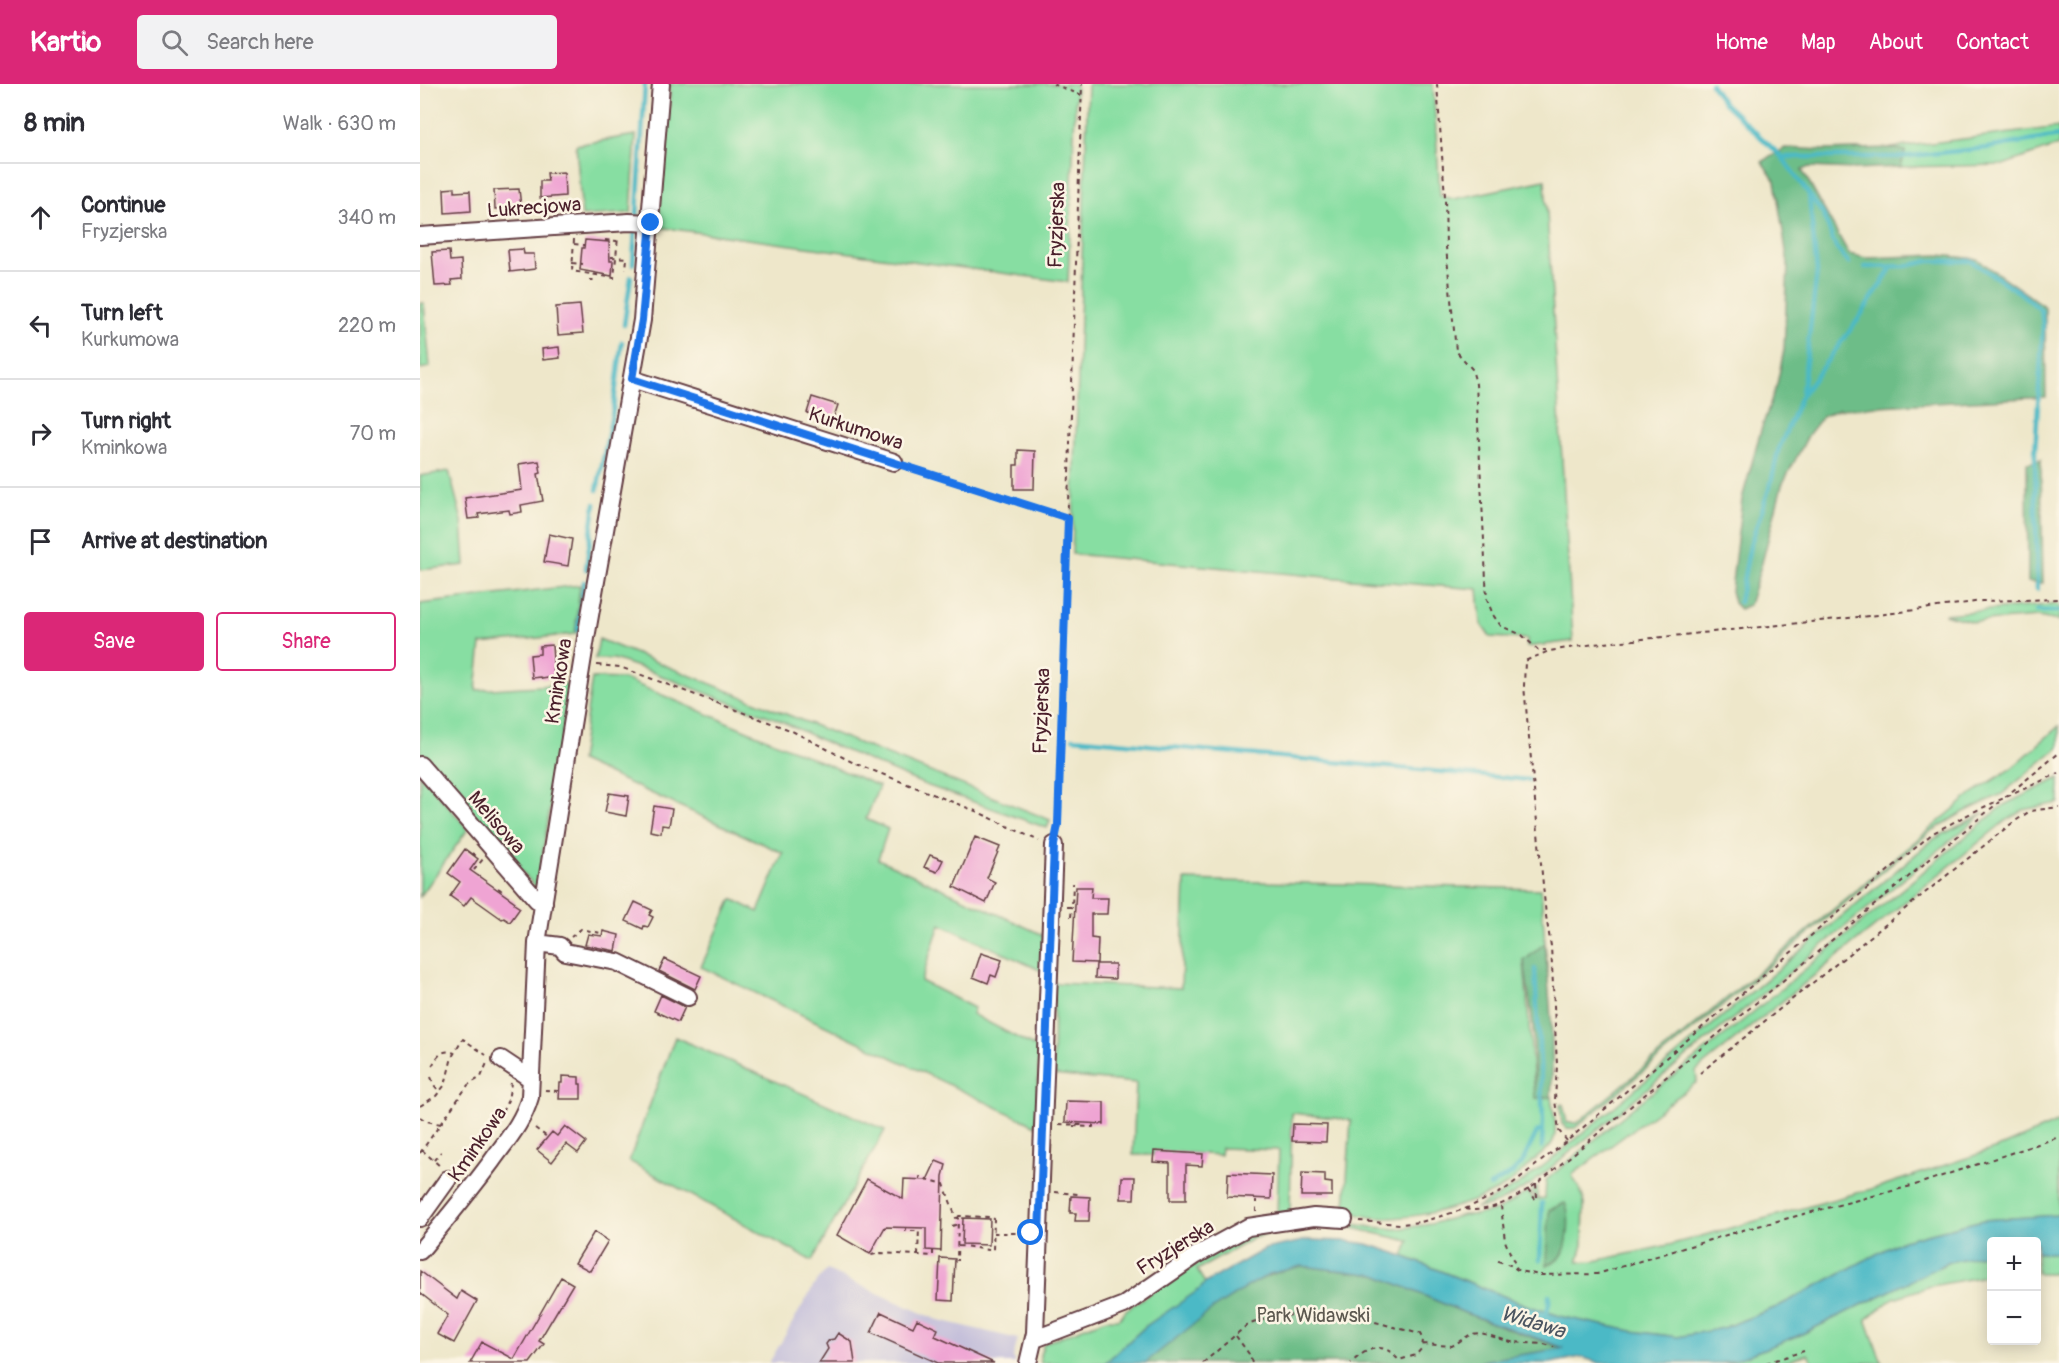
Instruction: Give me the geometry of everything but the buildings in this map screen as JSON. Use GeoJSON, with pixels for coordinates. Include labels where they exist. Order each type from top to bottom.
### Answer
{"type":"FeatureCollection","features":[{"type":"Feature","properties":{"kind":"street","name":"Kminkowa"},"geometry":{"type":"LineString","coordinates":[[420,1251],[469,1192],[518,1125],[530,1097],[537,943],[582,664],[642,320],[661,84]]}},
{"type":"Feature","properties":{"kind":"street","name":"Lukrecjowa"},"geometry":{"type":"LineString","coordinates":[[420,236],[629,222],[651,223]]}},
{"type":"Feature","properties":{"kind":"street","name":"Kurkumowa"},"geometry":{"type":"LineString","coordinates":[[632,379],[894,462]]}},
{"type":"Feature","properties":{"kind":"street","name":"Melisowa"},"geometry":{"type":"LineString","coordinates":[[420,765],[537,900],[544,902]]}},
{"type":"Feature","properties":{"kind":"street"},"geometry":{"type":"LineString","coordinates":[[1028,1363],[1035,1339],[1054,845]]}},
{"type":"Feature","properties":{"kind":"street"},"geometry":{"type":"LineString","coordinates":[[537,943],[560,946],[565,952],[617,962],[688,997]]}},
{"type":"Feature","properties":{"kind":"street"},"geometry":{"type":"LineString","coordinates":[[501,1059],[531,1079]]}},
{"type":"Feature","properties":{"kind":"street"},"geometry":{"type":"LineString","coordinates":[[420,1218],[449,1172]]}},
{"type":"Feature","properties":{"kind":"street","name":"Fryzjerska"},"geometry":{"type":"LineString","coordinates":[[1035,1339],[1124,1305],[1195,1256],[1248,1227],[1314,1217],[1344,1219]]}},
{"type":"Feature","properties":{"kind":"path"},"geometry":{"type":"LineString","coordinates":[[1053,84],[1082,95]]}},
{"type":"Feature","properties":{"kind":"path"},"geometry":{"type":"LineString","coordinates":[[1062,84],[1066,89]]}},
{"type":"Feature","properties":{"kind":"path","name":"Fryzjerska"},"geometry":{"type":"LineString","coordinates":[[1054,845],[1058,825],[1082,84]]}},
{"type":"Feature","properties":{"kind":"path"},"geometry":{"type":"LineString","coordinates":[[1437,84],[1446,246],[1456,351],[1472,369],[1476,384],[1487,598],[1492,615],[1501,626],[1522,635],[1538,650],[1549,651]]}},
{"type":"Feature","properties":{"kind":"path"},"geometry":{"type":"LineString","coordinates":[[575,237],[572,271],[614,278],[618,237],[625,238]]}},
{"type":"Feature","properties":{"kind":"path"},"geometry":{"type":"LineString","coordinates":[[596,239],[617,241]]}},
{"type":"Feature","properties":{"kind":"path"},"geometry":{"type":"LineString","coordinates":[[574,244],[584,245]]}},
{"type":"Feature","properties":{"kind":"path"},"geometry":{"type":"LineString","coordinates":[[611,257],[627,258],[626,269]]}},
{"type":"Feature","properties":{"kind":"path"},"geometry":{"type":"LineString","coordinates":[[572,263],[583,264]]}},
{"type":"Feature","properties":{"kind":"path"},"geometry":{"type":"LineString","coordinates":[[592,280],[593,276]]}},
{"type":"Feature","properties":{"kind":"path","name":"Kurkumowa"},"geometry":{"type":"LineString","coordinates":[[894,462],[1068,518]]}},
{"type":"Feature","properties":{"kind":"path"},"geometry":{"type":"LineString","coordinates":[[1567,1141],[1559,1131],[1555,1100],[1557,1065],[1551,946],[1546,916],[1524,686],[1524,661],[1549,651],[1594,644],[1878,615],[1982,601],[2059,599]]}},
{"type":"Feature","properties":{"kind":"path"},"geometry":{"type":"LineString","coordinates":[[582,664],[620,667],[790,730],[854,763],[1054,845]]}},
{"type":"Feature","properties":{"kind":"path"},"geometry":{"type":"LineString","coordinates":[[1465,1209],[1478,1212],[1501,1205],[1536,1184],[2059,753]]}},
{"type":"Feature","properties":{"kind":"path"},"geometry":{"type":"LineString","coordinates":[[1344,1219],[1400,1224],[1421,1222],[1465,1209],[1503,1191],[1567,1141],[1933,833],[2059,773]]}},
{"type":"Feature","properties":{"kind":"path"},"geometry":{"type":"LineString","coordinates":[[1700,1073],[2011,824],[2030,811],[2059,807]]}},
{"type":"Feature","properties":{"kind":"path"},"geometry":{"type":"LineString","coordinates":[[472,853],[481,860]]}},
{"type":"Feature","properties":{"kind":"path"},"geometry":{"type":"LineString","coordinates":[[474,870],[477,866]]}},
{"type":"Feature","properties":{"kind":"path"},"geometry":{"type":"LineString","coordinates":[[1071,917],[1072,907]]}},
{"type":"Feature","properties":{"kind":"path"},"geometry":{"type":"LineString","coordinates":[[420,1106],[440,1092],[447,1081],[454,1053],[463,1039],[489,1057],[481,1077],[468,1085],[421,1152],[449,1172],[502,1112],[511,1083]]}},
{"type":"Feature","properties":{"kind":"path"},"geometry":{"type":"LineString","coordinates":[[432,1066],[440,1054],[447,1051],[454,1053]]}},
{"type":"Feature","properties":{"kind":"path"},"geometry":{"type":"LineString","coordinates":[[431,1077],[440,1092]]}},
{"type":"Feature","properties":{"kind":"path"},"geometry":{"type":"LineString","coordinates":[[420,1117],[426,1121],[441,1124]]}},
{"type":"Feature","properties":{"kind":"path"},"geometry":{"type":"LineString","coordinates":[[1064,1124],[1093,1127],[1093,1121]]}},
{"type":"Feature","properties":{"kind":"path"},"geometry":{"type":"LineString","coordinates":[[1044,1124],[1082,1125]]}},
{"type":"Feature","properties":{"kind":"path"},"geometry":{"type":"LineString","coordinates":[[1497,1261],[1519,1271],[1540,1275],[1597,1274],[1743,1230],[1915,1185],[2059,1137]]}},
{"type":"Feature","properties":{"kind":"path"},"geometry":{"type":"LineString","coordinates":[[434,1160],[441,1152]]}},
{"type":"Feature","properties":{"kind":"path"},"geometry":{"type":"LineString","coordinates":[[920,1180],[920,1177],[926,1177],[944,1184],[956,1218],[958,1218],[957,1260],[959,1260]]}},
{"type":"Feature","properties":{"kind":"path"},"geometry":{"type":"LineString","coordinates":[[1528,1189],[1536,1198],[1536,1184]]}},
{"type":"Feature","properties":{"kind":"path"},"geometry":{"type":"LineString","coordinates":[[1041,1191],[1078,1194]]}},
{"type":"Feature","properties":{"kind":"path"},"geometry":{"type":"LineString","coordinates":[[1501,1205],[1505,1241],[1519,1271]]}},
{"type":"Feature","properties":{"kind":"path"},"geometry":{"type":"LineString","coordinates":[[957,1246],[974,1246],[979,1250],[993,1250],[994,1220],[991,1217],[959,1216],[958,1218]]}},
{"type":"Feature","properties":{"kind":"path"},"geometry":{"type":"LineString","coordinates":[[952,1226],[958,1224]]}},
{"type":"Feature","properties":{"kind":"path"},"geometry":{"type":"LineString","coordinates":[[906,1227],[906,1231],[919,1229],[918,1255]]}},
{"type":"Feature","properties":{"kind":"path"},"geometry":{"type":"LineString","coordinates":[[993,1233],[1039,1234]]}},
{"type":"Feature","properties":{"kind":"path"},"geometry":{"type":"LineString","coordinates":[[864,1250],[871,1255],[881,1253],[933,1256],[933,1251]]}},
{"type":"Feature","properties":{"kind":"path"},"geometry":{"type":"LineString","coordinates":[[1203,1363],[1247,1326],[1266,1318],[1333,1312],[1420,1334],[1423,1344],[1416,1355],[1399,1360],[1387,1349],[1374,1348],[1361,1354],[1351,1363]]}},
{"type":"Feature","properties":{"kind":"path"},"geometry":{"type":"LineString","coordinates":[[1423,1344],[1452,1346],[1471,1334],[1481,1333],[1511,1341],[1554,1347]]}},
{"type":"Feature","properties":{"kind":"path"},"geometry":{"type":"LineString","coordinates":[[1236,1336],[1249,1354],[1251,1363]]}},
{"type":"Feature","properties":{"kind":"path"},"geometry":{"type":"LineString","coordinates":[[1766,1363],[1804,1351]]}},
{"type":"Feature","properties":{"kind":"shaded area"},"geometry":{"type":"Polygon","coordinates":[[[827,1270],[935,1319],[1018,1339],[1013,1357],[1015,1363],[769,1363],[816,1282],[827,1270]]]}},
{"type":"Feature","properties":{"kind":"green space"},"geometry":{"type":"Polygon","coordinates":[[[670,84],[1076,84],[1068,282],[658,227],[670,84]]]}},
{"type":"Feature","properties":{"kind":"green space"},"geometry":{"type":"Polygon","coordinates":[[[1088,84],[1433,84],[1440,196],[1454,199],[1545,180],[1573,641],[1527,647],[1527,639],[1490,637],[1481,624],[1478,589],[1072,554],[1088,84]]]}},
{"type":"Feature","properties":{"kind":"green space"},"geometry":{"type":"Polygon","coordinates":[[[2059,127],[2059,145],[2003,165],[1901,167],[1905,151],[1891,148],[2059,127]]]}},
{"type":"Feature","properties":{"kind":"green space"},"geometry":{"type":"Polygon","coordinates":[[[636,135],[631,213],[582,216],[576,145],[636,135]]]}},
{"type":"Feature","properties":{"kind":"green space"},"geometry":{"type":"Polygon","coordinates":[[[1785,148],[1824,150],[1891,148],[1905,151],[1901,167],[1853,169],[1809,167],[1802,170],[1849,254],[1866,258],[1939,255],[1977,259],[2045,307],[2046,397],[1840,409],[1823,416],[1809,434],[1782,485],[1749,605],[1740,609],[1734,603],[1731,591],[1742,499],[1761,430],[1777,384],[1784,350],[1788,264],[1775,181],[1762,162],[1785,148]]]}},
{"type":"Feature","properties":{"kind":"green space"},"geometry":{"type":"Polygon","coordinates":[[[420,303],[424,303],[430,367],[420,369],[420,303]]]}},
{"type":"Feature","properties":{"kind":"green space"},"geometry":{"type":"Polygon","coordinates":[[[2041,460],[2043,583],[2028,582],[2027,463],[2041,460]]]}},
{"type":"Feature","properties":{"kind":"green space"},"geometry":{"type":"Polygon","coordinates":[[[449,471],[462,521],[465,565],[420,570],[420,476],[449,471]]]}},
{"type":"Feature","properties":{"kind":"green space"},"geometry":{"type":"Polygon","coordinates":[[[580,585],[575,634],[481,644],[476,690],[570,684],[537,889],[420,752],[420,604],[580,585]]]}},
{"type":"Feature","properties":{"kind":"green space"},"geometry":{"type":"Polygon","coordinates":[[[2059,604],[2059,621],[2038,617],[1973,622],[1944,614],[2059,604]]]}},
{"type":"Feature","properties":{"kind":"green space"},"geometry":{"type":"Polygon","coordinates":[[[599,639],[1050,820],[1047,828],[923,784],[777,719],[644,669],[614,659],[595,659],[599,639]]]}},
{"type":"Feature","properties":{"kind":"green space"},"geometry":{"type":"Polygon","coordinates":[[[592,678],[624,679],[879,786],[866,819],[888,829],[878,859],[1043,935],[1042,971],[940,924],[921,981],[974,1008],[972,1014],[1039,1049],[1036,1126],[701,967],[732,899],[758,912],[783,853],[580,761],[592,678]]]}},
{"type":"Feature","properties":{"kind":"green space"},"geometry":{"type":"Polygon","coordinates":[[[2059,726],[2059,747],[2002,794],[1960,814],[1930,832],[1575,1128],[1567,1128],[1562,1124],[1560,1105],[1563,1104],[1567,1123],[1577,1123],[1973,793],[2012,768],[2059,726]]]}},
{"type":"Feature","properties":{"kind":"green space"},"geometry":{"type":"Polygon","coordinates":[[[420,774],[468,829],[420,897],[420,774]]]}},
{"type":"Feature","properties":{"kind":"green space"},"geometry":{"type":"Polygon","coordinates":[[[2059,778],[2059,803],[2023,810],[2004,822],[1696,1071],[1697,1082],[1572,1175],[1584,1198],[1583,1245],[1578,1262],[1595,1261],[1669,1245],[1879,1187],[2006,1145],[2059,1122],[2059,1215],[1983,1220],[1903,1240],[1777,1307],[1723,1328],[1678,1337],[1632,1331],[1563,1317],[1526,1305],[1403,1256],[1409,1241],[1344,1226],[1338,1221],[1397,1229],[1498,1210],[1528,1192],[1534,1200],[1536,1198],[1531,1191],[1538,1187],[1537,1199],[1545,1198],[1546,1180],[1635,1106],[1746,1018],[2004,805],[2059,778]]]}},
{"type":"Feature","properties":{"kind":"green space"},"geometry":{"type":"Polygon","coordinates":[[[1984,813],[1531,1184],[1498,1203],[1476,1208],[1518,1185],[1552,1159],[1934,839],[1984,813]]]}},
{"type":"Feature","properties":{"kind":"green space"},"geometry":{"type":"Polygon","coordinates":[[[1185,880],[1541,889],[1545,943],[1524,961],[1535,1098],[1551,1097],[1554,1115],[1554,1138],[1550,1146],[1512,1181],[1490,1194],[1449,1209],[1402,1217],[1380,1218],[1361,1215],[1345,1208],[1351,1120],[1292,1113],[1290,1213],[1277,1216],[1279,1150],[1221,1148],[1220,1155],[1154,1151],[1154,1155],[1133,1155],[1136,1083],[1053,1075],[1054,983],[1181,988],[1185,880]]]}},
{"type":"Feature","properties":{"kind":"green space"},"geometry":{"type":"Polygon","coordinates":[[[1545,943],[1552,1039],[1551,1097],[1535,1098],[1533,1026],[1524,961],[1545,943]]]}},
{"type":"Feature","properties":{"kind":"green space"},"geometry":{"type":"Polygon","coordinates":[[[675,1037],[885,1130],[812,1261],[629,1161],[675,1037]]]}},
{"type":"Feature","properties":{"kind":"green space"},"geometry":{"type":"Polygon","coordinates":[[[1565,1203],[1568,1223],[1565,1247],[1560,1258],[1547,1265],[1549,1210],[1565,1203]]]}},
{"type":"Feature","properties":{"kind":"green space"},"geometry":{"type":"Polygon","coordinates":[[[1287,1228],[1254,1238],[1197,1270],[1205,1283],[1201,1289],[1146,1326],[1105,1363],[1041,1363],[1040,1355],[1044,1343],[1106,1319],[1119,1319],[1126,1310],[1175,1276],[1249,1233],[1287,1228]]]}},
{"type":"Feature","properties":{"kind":"green space"},"geometry":{"type":"Polygon","coordinates":[[[2041,1253],[2059,1253],[2059,1273],[2041,1273],[2041,1253]]]}},
{"type":"Feature","properties":{"kind":"green space"},"geometry":{"type":"Polygon","coordinates":[[[1987,1254],[1987,1276],[1931,1286],[1894,1298],[1866,1319],[1882,1363],[1813,1363],[1808,1354],[1781,1363],[1721,1363],[1735,1360],[1800,1335],[1949,1262],[1987,1254]]]}},
{"type":"Feature","properties":{"kind":"green space","name":"Park Widawski"},"geometry":{"type":"Polygon","coordinates":[[[1302,1266],[1376,1275],[1465,1313],[1564,1349],[1479,1363],[1145,1363],[1198,1318],[1239,1291],[1281,1271],[1302,1266]]]}},
{"type":"Feature","properties":{"kind":"water","name":"Widawa"},"geometry":{"type":"Polygon","coordinates":[[[2059,1215],[2059,1253],[2041,1253],[2041,1237],[1987,1237],[1987,1254],[1949,1262],[1800,1335],[1735,1360],[1721,1363],[1600,1363],[1581,1357],[1550,1363],[1479,1363],[1564,1348],[1465,1313],[1376,1275],[1302,1266],[1270,1274],[1247,1287],[1214,1308],[1145,1363],[1105,1363],[1146,1326],[1200,1289],[1205,1283],[1265,1249],[1308,1240],[1367,1244],[1563,1317],[1632,1331],[1678,1337],[1723,1328],[1777,1307],[1903,1240],[1983,1220],[2059,1215]]]}},
{"type":"Feature","properties":{"kind":"waterway"},"geometry":{"type":"LineString","coordinates":[[637,214],[645,84]]}},
{"type":"Feature","properties":{"kind":"waterway"},"geometry":{"type":"LineString","coordinates":[[1711,84],[1723,102],[1782,157],[1823,214],[1836,248],[1849,263]]}},
{"type":"Feature","properties":{"kind":"waterway"},"geometry":{"type":"LineString","coordinates":[[1782,157],[1901,157],[1987,148],[2059,136]]}},
{"type":"Feature","properties":{"kind":"waterway"},"geometry":{"type":"LineString","coordinates":[[1802,393],[1817,272],[1809,196]]}},
{"type":"Feature","properties":{"kind":"waterway"},"geometry":{"type":"LineString","coordinates":[[633,264],[635,230]]}},
{"type":"Feature","properties":{"kind":"waterway"},"geometry":{"type":"LineString","coordinates":[[1865,267],[1906,266],[1929,261],[1971,261],[2019,292],[2041,310],[2043,325],[2035,452],[2037,589]]}},
{"type":"Feature","properties":{"kind":"waterway"},"geometry":{"type":"LineString","coordinates":[[1739,602],[1750,546],[1771,483],[1778,451],[1801,396],[1857,321],[1892,267]]}},
{"type":"Feature","properties":{"kind":"waterway"},"geometry":{"type":"LineString","coordinates":[[624,325],[631,277]]}},
{"type":"Feature","properties":{"kind":"waterway"},"geometry":{"type":"LineString","coordinates":[[597,490],[613,410],[622,342]]}},
{"type":"Feature","properties":{"kind":"waterway"},"geometry":{"type":"LineString","coordinates":[[586,569],[595,504]]}},
{"type":"Feature","properties":{"kind":"waterway"},"geometry":{"type":"LineString","coordinates":[[578,631],[584,582]]}},
{"type":"Feature","properties":{"kind":"waterway"},"geometry":{"type":"LineString","coordinates":[[2036,611],[2059,611]]}},
{"type":"Feature","properties":{"kind":"waterway"},"geometry":{"type":"LineString","coordinates":[[1073,738],[1529,780]]}},
{"type":"Feature","properties":{"kind":"waterway"},"geometry":{"type":"LineString","coordinates":[[1535,969],[1543,1120],[1542,1147]]}},
{"type":"Feature","properties":{"kind":"waterway"},"geometry":{"type":"LineString","coordinates":[[1490,1186],[1512,1173],[1522,1163],[1537,1132],[1543,1130]]}},
{"type":"Feature","properties":{"kind":"waterway"},"geometry":{"type":"LineString","coordinates":[[1540,1260],[1542,1203]]}},
{"type":"Feature","properties":{"kind":"waterway","name":"Widawa"},"geometry":{"type":"LineString","coordinates":[[1546,1316],[1549,1295]]}},
{"type":"Feature","properties":{"kind":"route"},"geometry":{"type":"LineString","coordinates":[[651,223],[642,320],[632,379],[1068,518],[1058,825],[1054,845],[1039,1234],[1031,1233]]}}]}
